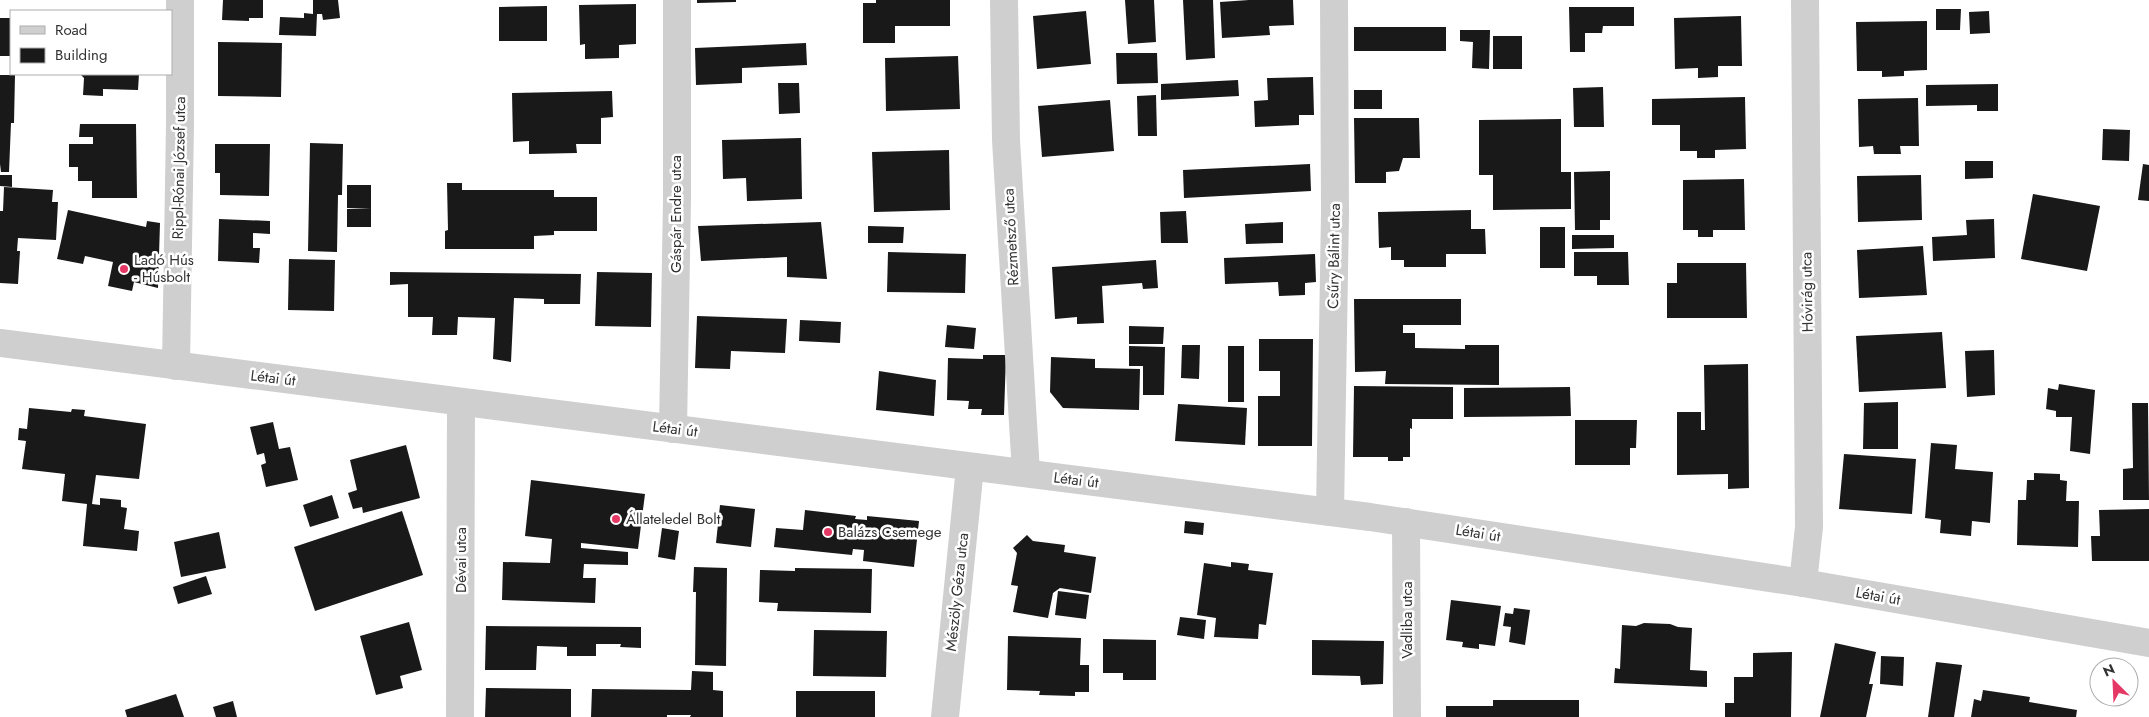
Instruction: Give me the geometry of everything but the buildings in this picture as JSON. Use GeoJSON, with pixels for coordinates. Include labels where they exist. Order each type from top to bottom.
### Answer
{"type":"FeatureCollection","features":[{"type":"Feature","properties":{"kind":"street","name":"Rippl-Rónai József utca"},"geometry":{"type":"LineString","coordinates":[[176,366],[180,0]]}},
{"type":"Feature","properties":{"kind":"street","name":"Gáspár Endre utca"},"geometry":{"type":"LineString","coordinates":[[674,429],[677,199],[676,0]]}},
{"type":"Feature","properties":{"kind":"street","name":"Rézmetsző utca"},"geometry":{"type":"LineString","coordinates":[[1004,0],[1006,140],[1026,473]]}},
{"type":"Feature","properties":{"kind":"street","name":"Csűry Bálint utca"},"geometry":{"type":"LineString","coordinates":[[1330,512],[1335,213],[1334,0]]}},
{"type":"Feature","properties":{"kind":"street","name":"Hóvirág utca"},"geometry":{"type":"LineString","coordinates":[[1803,583],[1809,527],[1804,0]]}},
{"type":"Feature","properties":{"kind":"street","name":"Létai út"},"geometry":{"type":"LineString","coordinates":[[0,343],[1406,522],[1803,583],[2149,643]]}},
{"type":"Feature","properties":{"kind":"street","name":"Dévai utca"},"geometry":{"type":"LineString","coordinates":[[460,717],[461,402]]}},
{"type":"Feature","properties":{"kind":"street","name":"Mészöly Géza utca"},"geometry":{"type":"LineString","coordinates":[[945,717],[970,467]]}},
{"type":"Feature","properties":{"kind":"street","name":"Vadliba utca"},"geometry":{"type":"LineString","coordinates":[[1406,522],[1407,717]]}},
{"type":"Feature","properties":{"kind":"place","name":"Ladó Hús - Húsbolt"},"geometry":{"type":"Point","coordinates":[124,269]}},
{"type":"Feature","properties":{"kind":"place","name":"Állateledel Bolt"},"geometry":{"type":"Point","coordinates":[616,519]}},
{"type":"Feature","properties":{"kind":"place","name":"Balázs Csemege"},"geometry":{"type":"Point","coordinates":[828,532]}}]}
